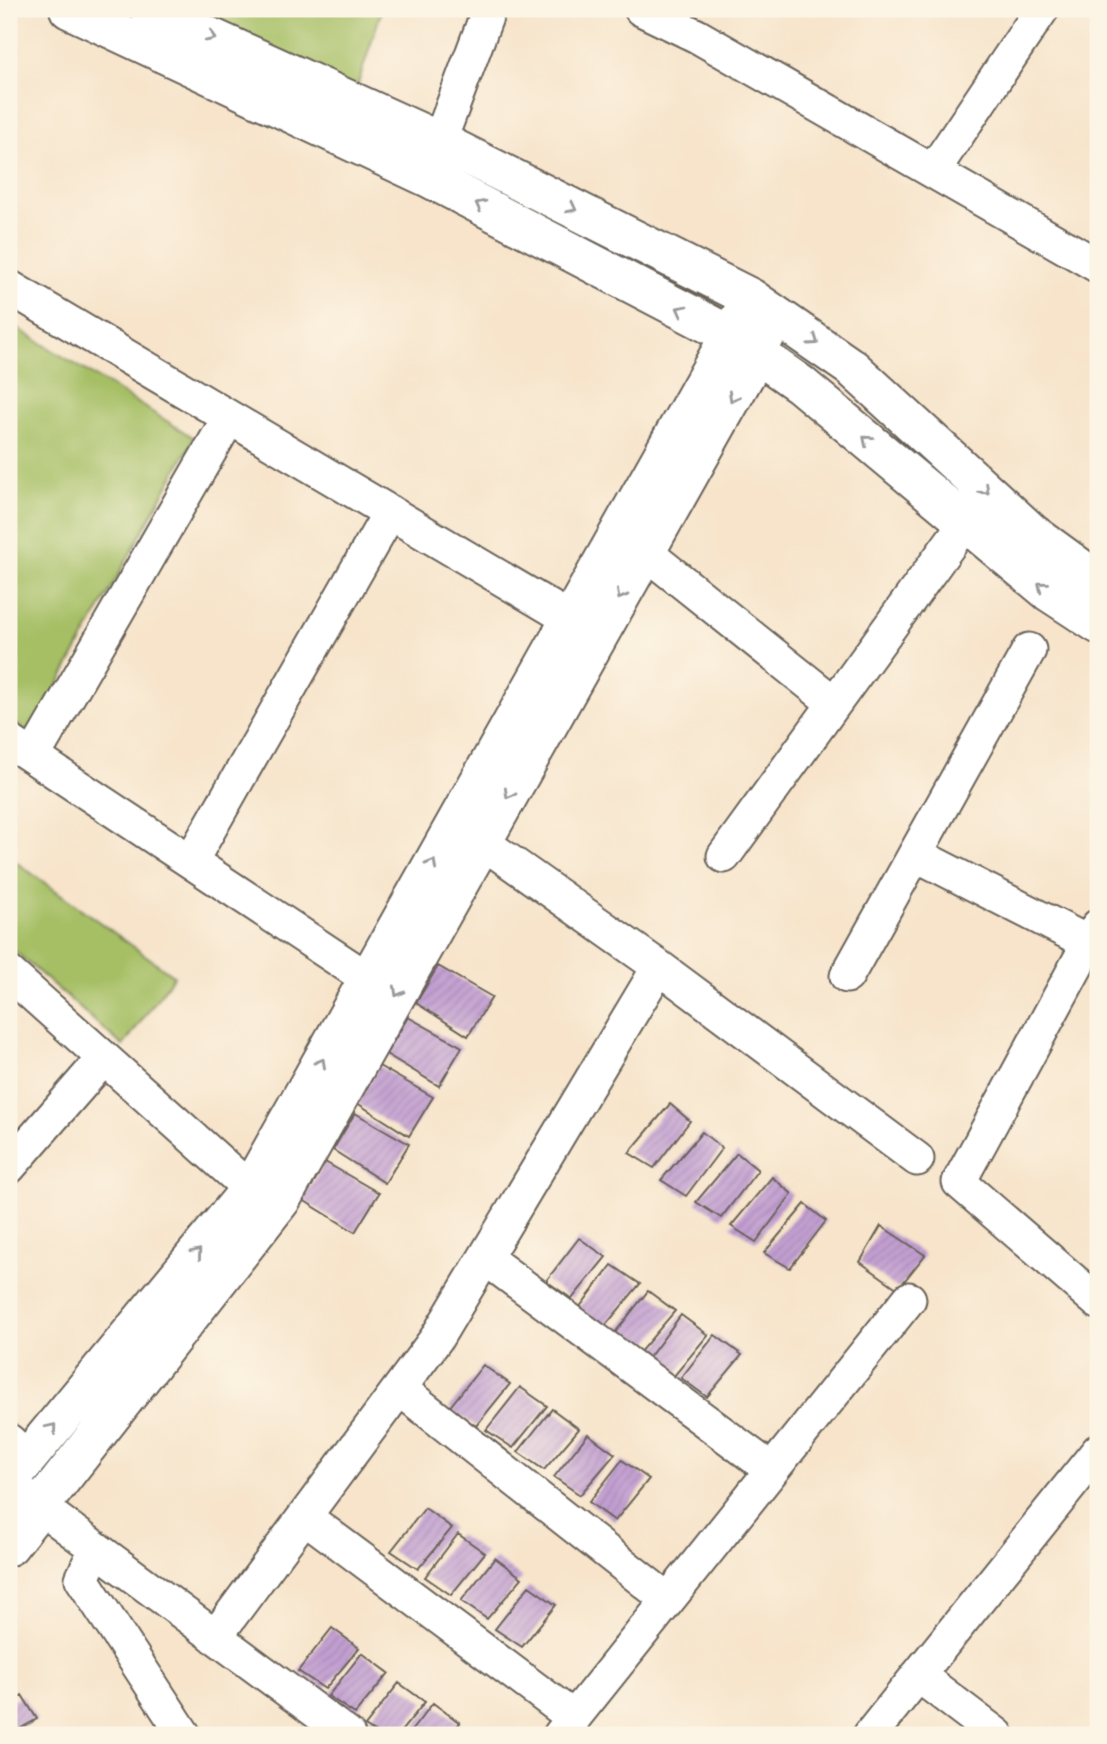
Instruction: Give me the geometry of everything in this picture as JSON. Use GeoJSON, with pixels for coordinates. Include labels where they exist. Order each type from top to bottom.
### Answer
{"type":"FeatureCollection","features":[{"type":"Feature","properties":{"kind":"street"},"geometry":{"type":"LineString","coordinates":[[69,9],[426,177],[743,345],[800,384],[1049,592],[1098,624]]}},
{"type":"Feature","properties":{"kind":"street"},"geometry":{"type":"LineString","coordinates":[[149,9],[439,141],[763,306],[852,368],[1032,533],[1098,581]]}},
{"type":"Feature","properties":{"kind":"street"},"geometry":{"type":"LineString","coordinates":[[426,177],[489,9]]}},
{"type":"Feature","properties":{"kind":"street"},"geometry":{"type":"LineString","coordinates":[[641,9],[697,36],[1098,266]]}},
{"type":"Feature","properties":{"kind":"street"},"geometry":{"type":"LineString","coordinates":[[933,171],[1042,9]]}},
{"type":"Feature","properties":{"kind":"street"},"geometry":{"type":"LineString","coordinates":[[9,287],[570,619]]}},
{"type":"Feature","properties":{"kind":"street"},"geometry":{"type":"LineString","coordinates":[[348,1735],[39,1509],[13,1466],[250,1189],[368,979],[469,832],[645,552],[763,306]]}},
{"type":"Feature","properties":{"kind":"street"},"geometry":{"type":"LineString","coordinates":[[9,1546],[281,1200],[469,832],[570,619],[743,345]]}},
{"type":"Feature","properties":{"kind":"street"},"geometry":{"type":"LineString","coordinates":[[229,418],[21,749],[368,979]]}},
{"type":"Feature","properties":{"kind":"street"},"geometry":{"type":"LineString","coordinates":[[191,861],[390,512]]}},
{"type":"Feature","properties":{"kind":"street"},"geometry":{"type":"LineString","coordinates":[[724,856],[965,523]]}},
{"type":"Feature","properties":{"kind":"street"},"geometry":{"type":"LineString","coordinates":[[645,552],[834,703]]}},
{"type":"Feature","properties":{"kind":"street"},"geometry":{"type":"LineString","coordinates":[[847,976],[1029,650]]}},
{"type":"Feature","properties":{"kind":"street"},"geometry":{"type":"LineString","coordinates":[[469,832],[659,967],[917,1159]]}},
{"type":"Feature","properties":{"kind":"street"},"geometry":{"type":"LineString","coordinates":[[915,854],[1094,935],[959,1182],[1098,1302]]}},
{"type":"Feature","properties":{"kind":"street"},"geometry":{"type":"LineString","coordinates":[[215,1637],[436,1339],[659,967]]}},
{"type":"Feature","properties":{"kind":"street"},"geometry":{"type":"LineString","coordinates":[[9,973],[250,1189]]}},
{"type":"Feature","properties":{"kind":"street"},"geometry":{"type":"LineString","coordinates":[[9,1167],[104,1058]]}},
{"type":"Feature","properties":{"kind":"street"},"geometry":{"type":"LineString","coordinates":[[485,1258],[772,1470]]}},
{"type":"Feature","properties":{"kind":"street"},"geometry":{"type":"LineString","coordinates":[[304,1517],[567,1726],[909,1299]]}},
{"type":"Feature","properties":{"kind":"street"},"geometry":{"type":"LineString","coordinates":[[400,1389],[668,1600]]}},
{"type":"Feature","properties":{"kind":"street"},"geometry":{"type":"LineString","coordinates":[[870,1735],[1098,1451]]}},
{"type":"Feature","properties":{"kind":"street"},"geometry":{"type":"LineString","coordinates":[[95,1550],[82,1579],[184,1735]]}},
{"type":"Feature","properties":{"kind":"street"},"geometry":{"type":"LineString","coordinates":[[919,1675],[997,1735]]}},
{"type":"Feature","properties":{"kind":"green space"},"geometry":{"type":"Polygon","coordinates":[[[180,9],[382,9],[355,93],[180,9]]]}},
{"type":"Feature","properties":{"kind":"green space"},"geometry":{"type":"Polygon","coordinates":[[[9,323],[194,438],[31,734],[9,719],[9,323]]]}},
{"type":"Feature","properties":{"kind":"green space"},"geometry":{"type":"Polygon","coordinates":[[[9,857],[174,976],[123,1046],[9,946],[9,857]]]}},
{"type":"Feature","properties":{"kind":"building"},"geometry":{"type":"Polygon","coordinates":[[[438,966],[492,997],[468,1036],[416,1003],[438,966]]]}},
{"type":"Feature","properties":{"kind":"building"},"geometry":{"type":"Polygon","coordinates":[[[408,1017],[462,1047],[439,1086],[386,1054],[408,1017]]]}},
{"type":"Feature","properties":{"kind":"building"},"geometry":{"type":"Polygon","coordinates":[[[379,1066],[433,1097],[409,1136],[357,1103],[379,1066]]]}},
{"type":"Feature","properties":{"kind":"building"},"geometry":{"type":"Polygon","coordinates":[[[670,1104],[690,1121],[654,1168],[629,1153],[670,1104]]]}},
{"type":"Feature","properties":{"kind":"building"},"geometry":{"type":"Polygon","coordinates":[[[355,1113],[409,1144],[385,1183],[333,1150],[355,1113]]]}},
{"type":"Feature","properties":{"kind":"building"},"geometry":{"type":"Polygon","coordinates":[[[702,1132],[722,1148],[686,1196],[661,1180],[702,1132]]]}},
{"type":"Feature","properties":{"kind":"building"},"geometry":{"type":"Polygon","coordinates":[[[737,1153],[758,1170],[721,1218],[696,1202],[737,1153]]]}},
{"type":"Feature","properties":{"kind":"building"},"geometry":{"type":"Polygon","coordinates":[[[325,1162],[379,1193],[355,1232],[303,1200],[325,1162]]]}},
{"type":"Feature","properties":{"kind":"building"},"geometry":{"type":"Polygon","coordinates":[[[772,1177],[792,1194],[756,1242],[731,1226],[772,1177]]]}},
{"type":"Feature","properties":{"kind":"building"},"geometry":{"type":"Polygon","coordinates":[[[805,1204],[826,1221],[790,1268],[764,1253],[805,1204]]]}},
{"type":"Feature","properties":{"kind":"building"},"geometry":{"type":"Polygon","coordinates":[[[881,1226],[925,1255],[898,1289],[860,1262],[881,1226]]]}},
{"type":"Feature","properties":{"kind":"building"},"geometry":{"type":"Polygon","coordinates":[[[579,1238],[606,1257],[572,1299],[546,1281],[579,1238]]]}},
{"type":"Feature","properties":{"kind":"building"},"geometry":{"type":"Polygon","coordinates":[[[612,1265],[640,1284],[605,1326],[579,1308],[612,1265]]]}},
{"type":"Feature","properties":{"kind":"building"},"geometry":{"type":"Polygon","coordinates":[[[648,1291],[675,1311],[640,1352],[614,1334],[648,1291]]]}},
{"type":"Feature","properties":{"kind":"building"},"geometry":{"type":"Polygon","coordinates":[[[681,1315],[708,1335],[674,1376],[648,1359],[681,1315]]]}},
{"type":"Feature","properties":{"kind":"building"},"geometry":{"type":"Polygon","coordinates":[[[715,1335],[742,1355],[707,1397],[681,1378],[715,1335]]]}},
{"type":"Feature","properties":{"kind":"building"},"geometry":{"type":"Polygon","coordinates":[[[483,1365],[510,1384],[476,1426],[449,1408],[483,1365]]]}},
{"type":"Feature","properties":{"kind":"building"},"geometry":{"type":"Polygon","coordinates":[[[520,1387],[547,1406],[513,1448],[486,1430],[520,1387]]]}},
{"type":"Feature","properties":{"kind":"building"},"geometry":{"type":"Polygon","coordinates":[[[552,1409],[579,1429],[544,1470],[518,1452],[552,1409]]]}},
{"type":"Feature","properties":{"kind":"building"},"geometry":{"type":"Polygon","coordinates":[[[588,1434],[615,1454],[580,1495],[554,1477],[588,1434]]]}},
{"type":"Feature","properties":{"kind":"building"},"geometry":{"type":"Polygon","coordinates":[[[622,1460],[649,1479],[615,1521],[589,1502],[622,1460]]]}},
{"type":"Feature","properties":{"kind":"building"},"geometry":{"type":"Polygon","coordinates":[[[425,1508],[452,1528],[418,1569],[391,1551],[425,1508]]]}},
{"type":"Feature","properties":{"kind":"building"},"geometry":{"type":"Polygon","coordinates":[[[458,1534],[485,1553],[451,1595],[425,1577],[458,1534]]]}},
{"type":"Feature","properties":{"kind":"building"},"geometry":{"type":"Polygon","coordinates":[[[495,1558],[522,1578],[487,1619],[461,1601],[495,1558]]]}},
{"type":"Feature","properties":{"kind":"building"},"geometry":{"type":"Polygon","coordinates":[[[529,1586],[556,1605],[522,1647],[495,1629],[529,1586]]]}},
{"type":"Feature","properties":{"kind":"building"},"geometry":{"type":"Polygon","coordinates":[[[332,1628],[359,1648],[325,1689],[298,1671],[332,1628]]]}},
{"type":"Feature","properties":{"kind":"building"},"geometry":{"type":"Polygon","coordinates":[[[362,1653],[389,1673],[355,1714],[328,1696],[362,1653]]]}},
{"type":"Feature","properties":{"kind":"building"},"geometry":{"type":"Polygon","coordinates":[[[399,1683],[425,1702],[398,1735],[379,1735],[365,1726],[399,1683]]]}},
{"type":"Feature","properties":{"kind":"building"},"geometry":{"type":"Polygon","coordinates":[[[22,1695],[37,1719],[9,1735],[9,1703],[22,1695]]]}},
{"type":"Feature","properties":{"kind":"building"},"geometry":{"type":"Polygon","coordinates":[[[433,1703],[460,1723],[450,1735],[408,1735],[433,1703]]]}}]}
